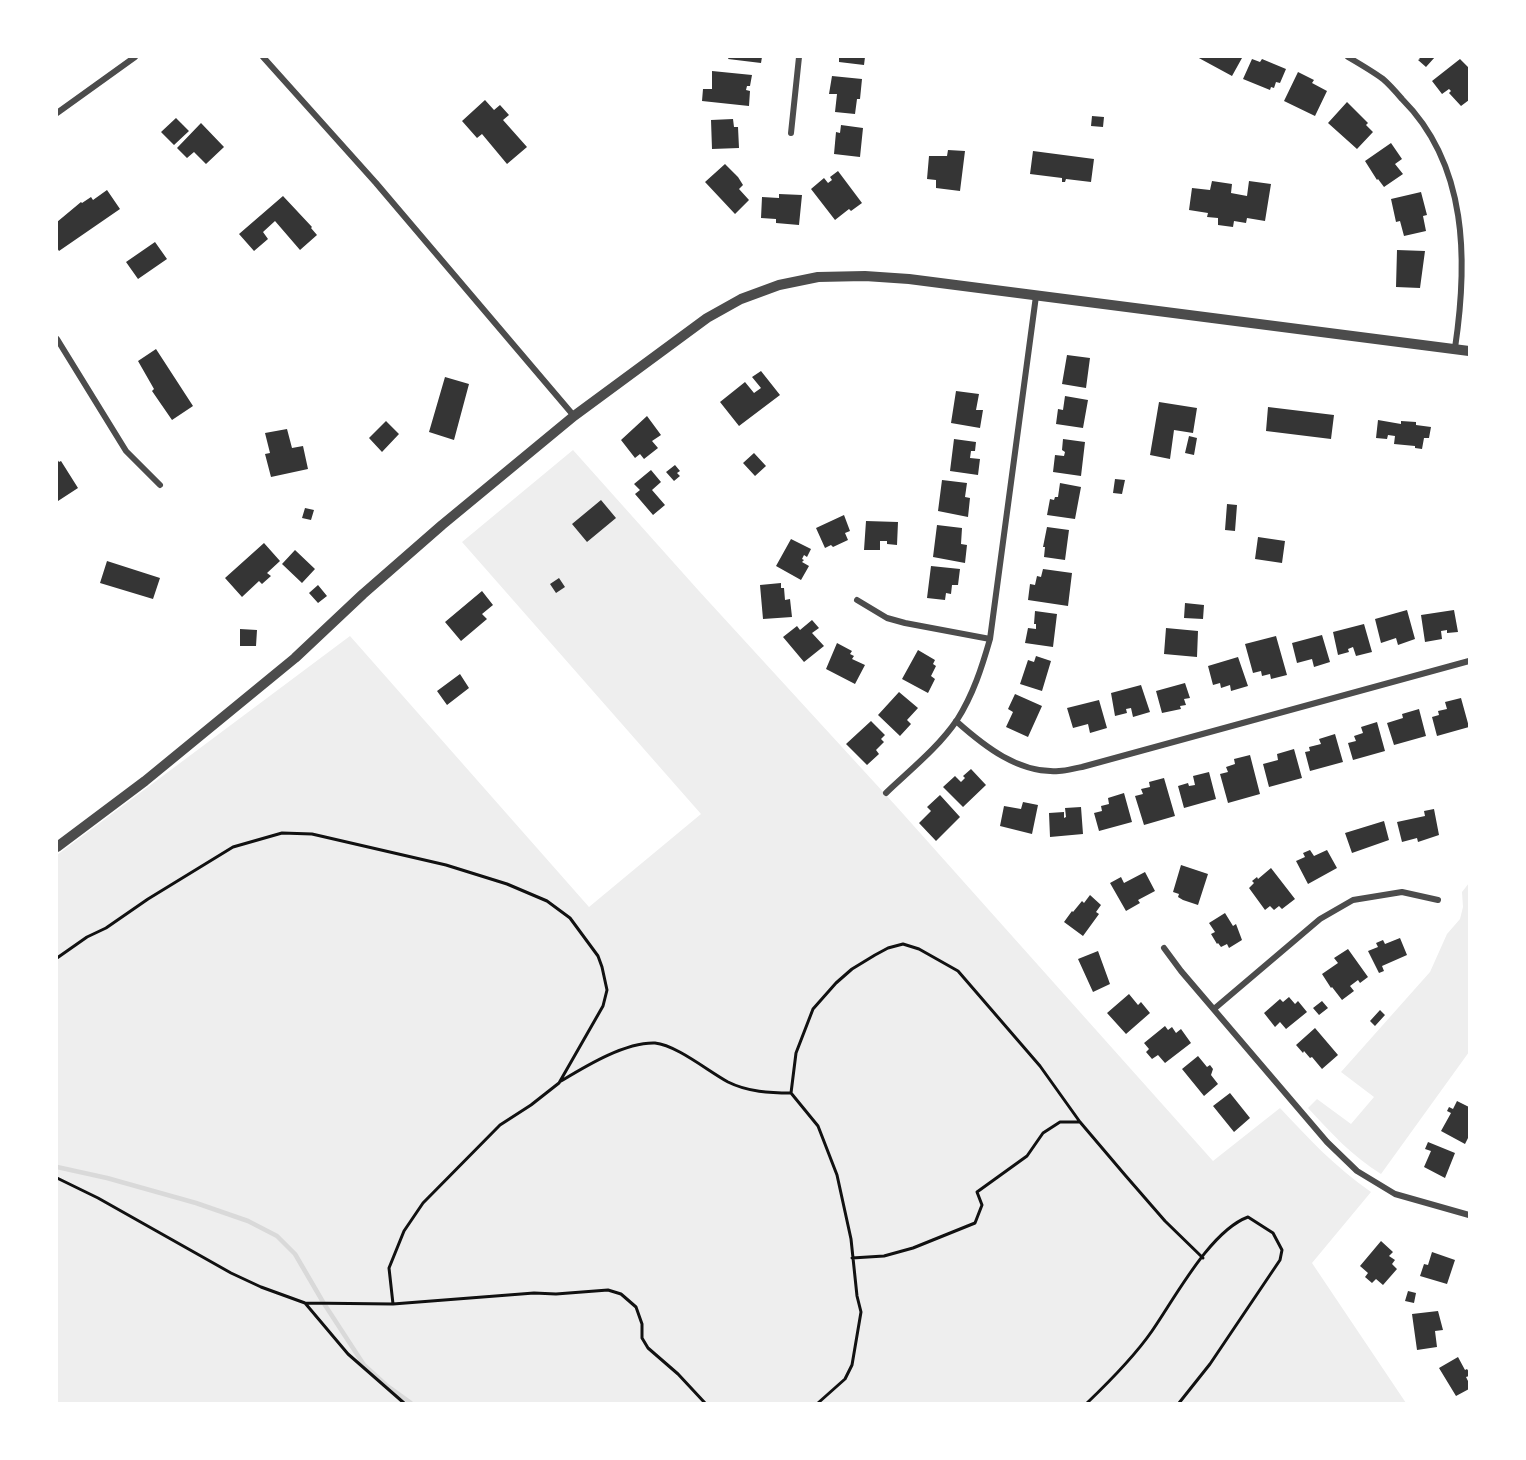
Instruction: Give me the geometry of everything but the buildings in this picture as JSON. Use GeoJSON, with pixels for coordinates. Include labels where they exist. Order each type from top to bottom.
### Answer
{"type":"FeatureCollection","features":[{"type":"Feature","properties":{"kind":"street"},"geometry":{"type":"LineString","coordinates":[[57,113],[135,57]]}},
{"type":"Feature","properties":{"kind":"street"},"geometry":{"type":"LineString","coordinates":[[263,57],[376,183],[574,416]]}},
{"type":"Feature","properties":{"kind":"street"},"geometry":{"type":"LineString","coordinates":[[791,133],[799,57]]}},
{"type":"Feature","properties":{"kind":"street"},"geometry":{"type":"LineString","coordinates":[[1348,57],[1384,80],[1417,113],[1440,150],[1452,184],[1461,225],[1461,306],[1455,348]]}},
{"type":"Feature","properties":{"kind":"street"},"geometry":{"type":"LineString","coordinates":[[57,847],[145,781],[295,658],[363,594],[442,525],[574,416],[707,318],[741,299],[779,285],[818,277],[865,276],[909,279],[1469,351]]}},
{"type":"Feature","properties":{"kind":"street"},"geometry":{"type":"LineString","coordinates":[[886,793],[938,744],[972,693],[984,663],[990,639],[1036,296]]}},
{"type":"Feature","properties":{"kind":"street"},"geometry":{"type":"LineString","coordinates":[[57,339],[126,451],[160,485]]}},
{"type":"Feature","properties":{"kind":"street"},"geometry":{"type":"LineString","coordinates":[[857,600],[887,618],[904,623],[990,639]]}},
{"type":"Feature","properties":{"kind":"street"},"geometry":{"type":"LineString","coordinates":[[956,720],[989,748],[1017,764],[1038,770],[1059,771],[1082,767],[1469,661]]}},
{"type":"Feature","properties":{"kind":"street"},"geometry":{"type":"LineString","coordinates":[[1214,1009],[1320,919],[1353,900],[1402,892],[1438,900]]}},
{"type":"Feature","properties":{"kind":"street"},"geometry":{"type":"LineString","coordinates":[[1164,948],[1327,1142],[1357,1171],[1395,1194],[1469,1215]]}},
{"type":"Feature","properties":{"kind":"path"},"geometry":{"type":"LineString","coordinates":[[57,958],[233,847],[282,833],[312,834],[447,865],[507,884],[547,901],[570,918],[598,956],[605,975],[607,990],[603,1006],[559,1083]]}},
{"type":"Feature","properties":{"kind":"path"},"geometry":{"type":"LineString","coordinates":[[818,1403],[845,1379],[852,1365],[861,1312],[851,1239],[837,1175],[818,1126],[791,1093],[796,1053],[813,1009],[852,969],[888,948],[903,944],[919,949],[958,972],[1040,1066],[1080,1122],[1165,1221],[1203,1258]]}},
{"type":"Feature","properties":{"kind":"path"},"geometry":{"type":"LineString","coordinates":[[393,1304],[388,1268],[404,1231],[423,1203],[500,1125],[580,1070],[633,1046],[656,1043],[675,1050],[731,1083],[768,1093],[791,1093]]}},
{"type":"Feature","properties":{"kind":"path"},"geometry":{"type":"LineString","coordinates":[[852,1258],[885,1256],[913,1248],[975,1223],[982,1204],[977,1192],[1027,1156],[1043,1133],[1060,1122],[1080,1122]]}},
{"type":"Feature","properties":{"kind":"path"},"geometry":{"type":"LineString","coordinates":[[57,1178],[98,1198],[241,1278],[305,1303],[393,1304],[534,1293],[556,1294],[608,1290],[621,1294],[636,1307],[642,1324],[642,1338],[648,1348],[678,1374],[705,1403]]}},
{"type":"Feature","properties":{"kind":"path"},"geometry":{"type":"LineString","coordinates":[[1087,1403],[1129,1360],[1153,1330],[1174,1296],[1230,1226],[1248,1216],[1273,1233],[1282,1250],[1280,1260],[1210,1364],[1179,1403]]}},
{"type":"Feature","properties":{"kind":"path"},"geometry":{"type":"LineString","coordinates":[[305,1303],[348,1354],[404,1403]]}},
{"type":"Feature","properties":{"kind":"shaded area"},"geometry":{"type":"Polygon","coordinates":[[[573,450],[896,806],[1213,1161],[1280,1108],[1334,1163],[1371,1192],[1312,1263],[1406,1403],[57,1403],[57,855],[350,636],[589,907],[701,814],[462,542],[573,450]]]}},
{"type":"Feature","properties":{"kind":"shaded area"},"geometry":{"type":"Polygon","coordinates":[[[1469,883],[1469,1052],[1381,1174],[1351,1152],[1308,1108],[1317,1099],[1351,1124],[1374,1097],[1341,1072],[1430,972],[1447,934],[1460,919],[1463,907],[1462,892],[1469,883]]]}},
{"type":"Feature","properties":{"kind":"waterway"},"geometry":{"type":"LineString","coordinates":[[57,1167],[107,1178],[196,1203],[248,1221],[277,1236],[295,1254],[364,1365],[411,1403]]}}]}
